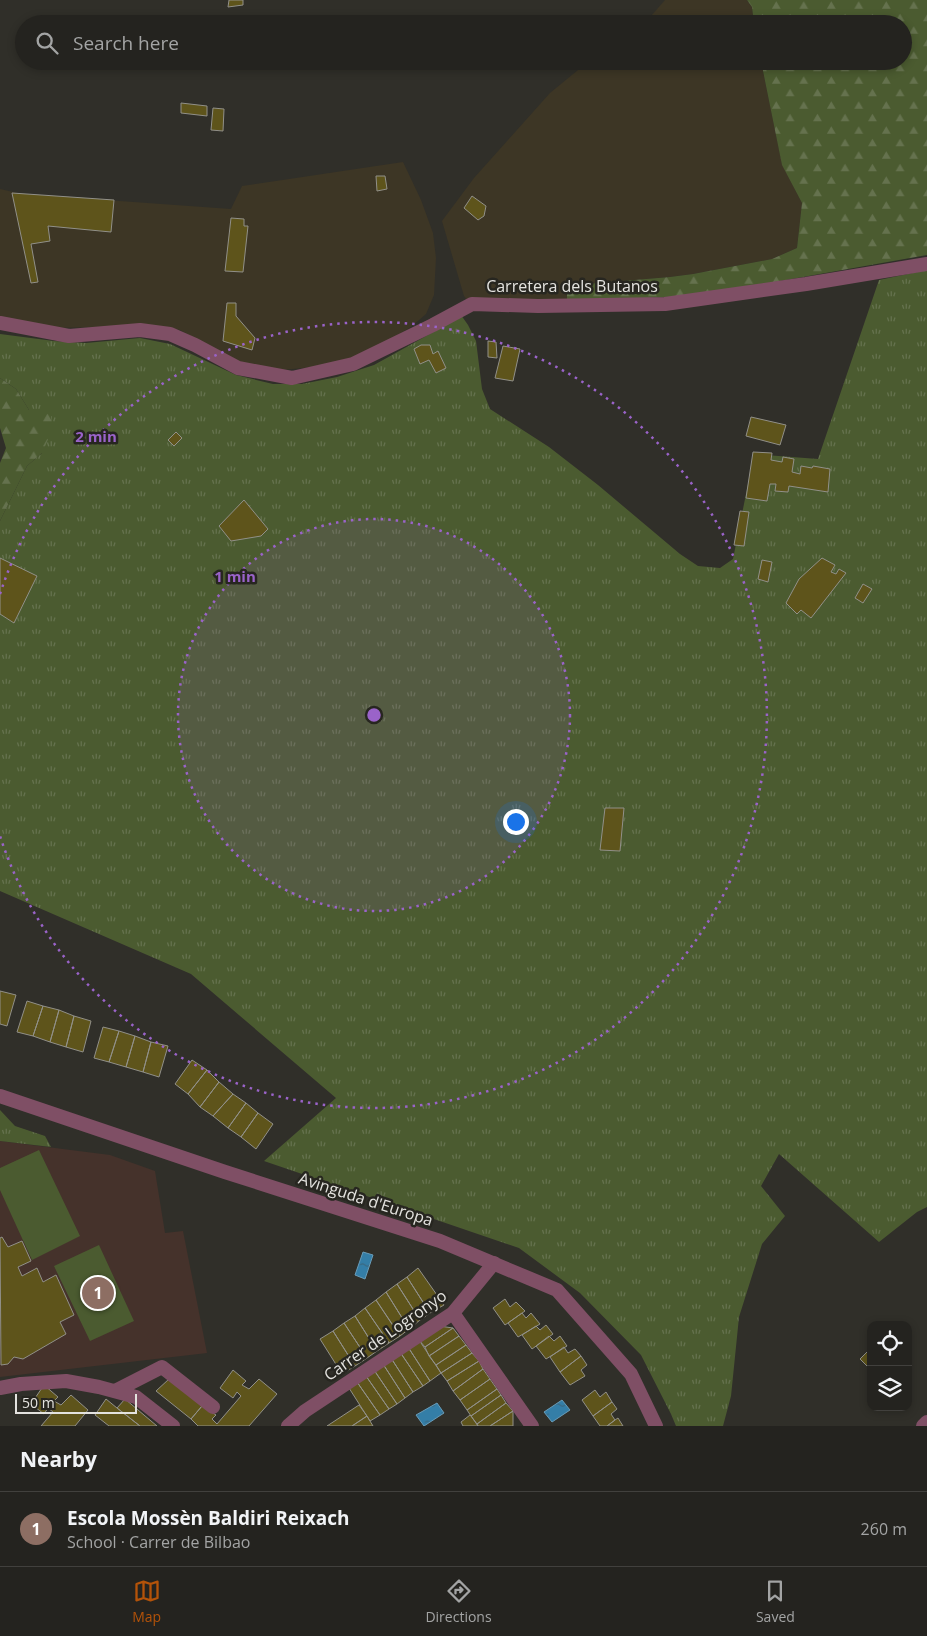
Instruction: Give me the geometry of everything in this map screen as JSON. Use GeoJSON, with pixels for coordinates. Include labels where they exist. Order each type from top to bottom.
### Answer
{"type":"FeatureCollection","features":[{"type":"Feature","properties":{"kind":"street","name":"Carretera dels Butanos"},"geometry":{"type":"LineString","coordinates":[[0,323],[69,336],[140,330],[170,334],[238,368],[292,378],[352,364],[472,304],[538,306],[666,304],[927,264]]}},
{"type":"Feature","properties":{"kind":"street","name":"Avinguda d'Europa"},"geometry":{"type":"LineString","coordinates":[[0,1096],[225,1172],[440,1241],[557,1290],[631,1374],[656,1426]]}},
{"type":"Feature","properties":{"kind":"street","name":"Carrer de Logronyo"},"geometry":{"type":"LineString","coordinates":[[295,1424],[453,1313],[494,1263]]}},
{"type":"Feature","properties":{"kind":"street"},"geometry":{"type":"LineString","coordinates":[[453,1313],[532,1426]]}},
{"type":"Feature","properties":{"kind":"street"},"geometry":{"type":"LineString","coordinates":[[115,1391],[162,1366],[212,1408]]}},
{"type":"Feature","properties":{"kind":"street"},"geometry":{"type":"LineString","coordinates":[[0,1388],[21,1384],[66,1381],[115,1391],[136,1397],[172,1426]]}},
{"type":"Feature","properties":{"kind":"street"},"geometry":{"type":"LineString","coordinates":[[923,1426],[927,1422]]}},
{"type":"Feature","properties":{"kind":"shaded area"},"geometry":{"type":"Polygon","coordinates":[[[665,0],[747,0],[752,7],[753,15],[652,15],[665,0]]]}},
{"type":"Feature","properties":{"kind":"shaded area"},"geometry":{"type":"Polygon","coordinates":[[[578,70],[763,70],[782,164],[802,203],[797,248],[772,259],[693,274],[586,284],[567,301],[467,300],[464,296],[442,221],[474,178],[550,93],[578,70]]]}},
{"type":"Feature","properties":{"kind":"shaded area"},"geometry":{"type":"Polygon","coordinates":[[[403,162],[421,200],[433,233],[436,258],[434,295],[426,314],[411,327],[381,345],[351,358],[313,367],[282,370],[231,359],[180,330],[161,326],[52,328],[0,319],[0,189],[22,194],[231,209],[242,186],[403,162]]]}},
{"type":"Feature","properties":{"kind":"shaded area"},"geometry":{"type":"Polygon","coordinates":[[[0,1141],[110,1155],[155,1171],[165,1233],[183,1231],[207,1353],[0,1377],[0,1141]]]}},
{"type":"Feature","properties":{"kind":"green space"},"geometry":{"type":"Polygon","coordinates":[[[747,0],[927,0],[927,255],[741,288],[673,297],[567,301],[567,290],[586,284],[693,274],[772,259],[797,248],[802,203],[782,165],[763,70],[912,70],[912,15],[753,15],[752,7],[747,0]]]}},
{"type":"Feature","properties":{"kind":"green space"},"geometry":{"type":"Polygon","coordinates":[[[927,270],[927,1207],[917,1212],[879,1242],[779,1154],[761,1186],[785,1216],[762,1244],[739,1317],[731,1396],[723,1426],[676,1426],[641,1355],[580,1293],[519,1248],[264,1161],[336,1098],[191,974],[0,891],[0,521],[27,466],[42,453],[29,410],[16,389],[0,378],[0,334],[86,343],[140,338],[170,344],[236,375],[273,384],[302,384],[337,377],[374,365],[461,315],[476,341],[482,389],[490,409],[549,447],[598,485],[680,554],[698,566],[720,568],[733,559],[754,454],[818,459],[879,280],[927,270]]]}},
{"type":"Feature","properties":{"kind":"green space"},"geometry":{"type":"Polygon","coordinates":[[[0,378],[16,389],[29,410],[50,411],[53,428],[42,453],[27,466],[0,521],[0,463],[6,448],[0,428],[0,378]]]}},
{"type":"Feature","properties":{"kind":"green space"},"geometry":{"type":"Polygon","coordinates":[[[0,1110],[15,1126],[45,1136],[51,1147],[0,1141],[0,1110]]]}},
{"type":"Feature","properties":{"kind":"green space"},"geometry":{"type":"Polygon","coordinates":[[[39,1150],[80,1236],[32,1260],[0,1190],[0,1168],[39,1150]]]}},
{"type":"Feature","properties":{"kind":"green space"},"geometry":{"type":"Polygon","coordinates":[[[99,1245],[134,1321],[90,1341],[54,1266],[99,1245]]]}},
{"type":"Feature","properties":{"kind":"water"},"geometry":{"type":"Polygon","coordinates":[[[363,1252],[373,1255],[365,1279],[355,1275],[363,1252]]]}},
{"type":"Feature","properties":{"kind":"water"},"geometry":{"type":"Polygon","coordinates":[[[562,1400],[570,1410],[552,1422],[544,1412],[562,1400]]]}},
{"type":"Feature","properties":{"kind":"water"},"geometry":{"type":"Polygon","coordinates":[[[437,1403],[444,1413],[424,1426],[416,1415],[437,1403]]]}},
{"type":"Feature","properties":{"kind":"building"},"geometry":{"type":"Polygon","coordinates":[[[229,0],[243,0],[243,5],[228,7],[229,0]]]}},
{"type":"Feature","properties":{"kind":"building"},"geometry":{"type":"Polygon","coordinates":[[[181,103],[207,106],[207,116],[181,113],[181,103]]]}},
{"type":"Feature","properties":{"kind":"building"},"geometry":{"type":"Polygon","coordinates":[[[213,108],[224,109],[223,131],[211,130],[213,108]]]}},
{"type":"Feature","properties":{"kind":"building"},"geometry":{"type":"Polygon","coordinates":[[[376,176],[385,176],[387,189],[377,191],[376,176]]]}},
{"type":"Feature","properties":{"kind":"building"},"geometry":{"type":"Polygon","coordinates":[[[12,193],[114,200],[111,232],[48,226],[50,241],[31,244],[38,282],[31,283],[12,193]]]}},
{"type":"Feature","properties":{"kind":"building"},"geometry":{"type":"Polygon","coordinates":[[[472,196],[486,206],[484,216],[478,220],[464,208],[472,196]]]}},
{"type":"Feature","properties":{"kind":"building"},"geometry":{"type":"Polygon","coordinates":[[[231,218],[244,219],[244,226],[248,226],[243,272],[225,271],[231,218]]]}},
{"type":"Feature","properties":{"kind":"building"},"geometry":{"type":"Polygon","coordinates":[[[227,303],[236,303],[236,316],[255,338],[252,350],[223,341],[227,303]]]}},
{"type":"Feature","properties":{"kind":"building"},"geometry":{"type":"Polygon","coordinates":[[[488,341],[496,342],[497,358],[488,357],[488,341]]]}},
{"type":"Feature","properties":{"kind":"building"},"geometry":{"type":"Polygon","coordinates":[[[421,345],[430,345],[433,354],[438,351],[446,368],[436,373],[429,360],[420,364],[414,349],[421,345]]]}},
{"type":"Feature","properties":{"kind":"building"},"geometry":{"type":"Polygon","coordinates":[[[503,346],[520,349],[513,381],[495,378],[503,346]]]}},
{"type":"Feature","properties":{"kind":"building"},"geometry":{"type":"Polygon","coordinates":[[[751,417],[786,425],[780,445],[746,436],[751,417]]]}},
{"type":"Feature","properties":{"kind":"building"},"geometry":{"type":"Polygon","coordinates":[[[176,432],[182,438],[174,446],[168,440],[176,432]]]}},
{"type":"Feature","properties":{"kind":"building"},"geometry":{"type":"Polygon","coordinates":[[[753,452],[772,453],[771,460],[782,462],[783,457],[794,459],[792,472],[800,474],[801,466],[830,469],[828,492],[789,486],[788,492],[775,491],[776,484],[770,484],[767,501],[746,498],[753,452]]]}},
{"type":"Feature","properties":{"kind":"building"},"geometry":{"type":"Polygon","coordinates":[[[244,500],[268,529],[261,536],[231,541],[219,526],[244,500]]]}},
{"type":"Feature","properties":{"kind":"building"},"geometry":{"type":"Polygon","coordinates":[[[740,511],[749,512],[744,546],[734,545],[740,511]]]}},
{"type":"Feature","properties":{"kind":"building"},"geometry":{"type":"Polygon","coordinates":[[[0,558],[37,576],[14,623],[0,614],[0,558]]]}},
{"type":"Feature","properties":{"kind":"building"},"geometry":{"type":"Polygon","coordinates":[[[822,558],[835,565],[831,572],[836,574],[839,569],[846,573],[811,618],[801,610],[797,614],[786,603],[799,579],[822,558]]]}},
{"type":"Feature","properties":{"kind":"building"},"geometry":{"type":"Polygon","coordinates":[[[762,560],[772,562],[768,582],[758,579],[762,560]]]}},
{"type":"Feature","properties":{"kind":"building"},"geometry":{"type":"Polygon","coordinates":[[[863,584],[872,589],[863,603],[855,598],[863,584]]]}},
{"type":"Feature","properties":{"kind":"building"},"geometry":{"type":"Polygon","coordinates":[[[605,808],[624,808],[620,851],[600,850],[605,808]]]}},
{"type":"Feature","properties":{"kind":"building"},"geometry":{"type":"Polygon","coordinates":[[[0,991],[16,995],[7,1026],[0,1024],[0,991]]]}},
{"type":"Feature","properties":{"kind":"building"},"geometry":{"type":"Polygon","coordinates":[[[27,1001],[43,1006],[33,1036],[17,1032],[27,1001]]]}},
{"type":"Feature","properties":{"kind":"building"},"geometry":{"type":"Polygon","coordinates":[[[43,1006],[59,1010],[50,1042],[33,1036],[43,1006]]]}},
{"type":"Feature","properties":{"kind":"building"},"geometry":{"type":"Polygon","coordinates":[[[59,1010],[74,1016],[66,1047],[50,1042],[59,1010]]]}},
{"type":"Feature","properties":{"kind":"building"},"geometry":{"type":"Polygon","coordinates":[[[74,1016],[91,1021],[83,1052],[66,1047],[74,1016]]]}},
{"type":"Feature","properties":{"kind":"building"},"geometry":{"type":"Polygon","coordinates":[[[103,1027],[119,1031],[109,1062],[94,1058],[103,1027]]]}},
{"type":"Feature","properties":{"kind":"building"},"geometry":{"type":"Polygon","coordinates":[[[119,1031],[135,1036],[126,1067],[109,1062],[119,1031]]]}},
{"type":"Feature","properties":{"kind":"building"},"geometry":{"type":"Polygon","coordinates":[[[135,1036],[151,1042],[143,1072],[126,1067],[135,1036]]]}},
{"type":"Feature","properties":{"kind":"building"},"geometry":{"type":"Polygon","coordinates":[[[151,1042],[168,1046],[159,1077],[143,1072],[151,1042]]]}},
{"type":"Feature","properties":{"kind":"building"},"geometry":{"type":"Polygon","coordinates":[[[192,1060],[207,1070],[188,1094],[175,1084],[192,1060]]]}},
{"type":"Feature","properties":{"kind":"building"},"geometry":{"type":"Polygon","coordinates":[[[207,1070],[219,1082],[200,1107],[188,1094],[207,1070]]]}},
{"type":"Feature","properties":{"kind":"building"},"geometry":{"type":"Polygon","coordinates":[[[219,1082],[233,1094],[213,1116],[200,1107],[219,1082]]]}},
{"type":"Feature","properties":{"kind":"building"},"geometry":{"type":"Polygon","coordinates":[[[233,1094],[246,1103],[228,1128],[213,1116],[233,1094]]]}},
{"type":"Feature","properties":{"kind":"building"},"geometry":{"type":"Polygon","coordinates":[[[246,1103],[258,1113],[241,1137],[228,1128],[246,1103]]]}},
{"type":"Feature","properties":{"kind":"building"},"geometry":{"type":"Polygon","coordinates":[[[258,1113],[273,1124],[256,1149],[241,1137],[258,1113]]]}},
{"type":"Feature","properties":{"kind":"building"},"geometry":{"type":"Polygon","coordinates":[[[2,1237],[8,1247],[22,1241],[31,1261],[18,1267],[22,1276],[37,1268],[43,1282],[56,1275],[74,1315],[60,1322],[66,1334],[23,1359],[14,1357],[8,1364],[1,1365],[0,1238],[2,1237]]]}},
{"type":"Feature","properties":{"kind":"building"},"geometry":{"type":"Polygon","coordinates":[[[418,1268],[444,1305],[430,1313],[407,1277],[418,1268]]]}},
{"type":"Feature","properties":{"kind":"building"},"geometry":{"type":"Polygon","coordinates":[[[407,1277],[430,1313],[420,1320],[397,1284],[407,1277]]]}},
{"type":"Feature","properties":{"kind":"building"},"geometry":{"type":"Polygon","coordinates":[[[397,1284],[420,1320],[409,1329],[386,1292],[397,1284]]]}},
{"type":"Feature","properties":{"kind":"building"},"geometry":{"type":"Polygon","coordinates":[[[386,1292],[409,1329],[400,1336],[376,1300],[386,1292]]]}},
{"type":"Feature","properties":{"kind":"building"},"geometry":{"type":"Polygon","coordinates":[[[505,1299],[510,1307],[516,1302],[525,1311],[505,1325],[493,1308],[505,1299]]]}},
{"type":"Feature","properties":{"kind":"building"},"geometry":{"type":"Polygon","coordinates":[[[376,1300],[400,1336],[389,1343],[365,1308],[376,1300]]]}},
{"type":"Feature","properties":{"kind":"building"},"geometry":{"type":"Polygon","coordinates":[[[365,1308],[389,1343],[377,1351],[355,1316],[365,1308]]]}},
{"type":"Feature","properties":{"kind":"building"},"geometry":{"type":"Polygon","coordinates":[[[522,1313],[526,1318],[531,1313],[540,1324],[518,1337],[508,1323],[522,1313]]]}},
{"type":"Feature","properties":{"kind":"building"},"geometry":{"type":"Polygon","coordinates":[[[355,1316],[377,1351],[367,1358],[344,1323],[355,1316]]]}},
{"type":"Feature","properties":{"kind":"building"},"geometry":{"type":"Polygon","coordinates":[[[344,1323],[367,1358],[355,1366],[333,1331],[344,1323]]]}},
{"type":"Feature","properties":{"kind":"building"},"geometry":{"type":"Polygon","coordinates":[[[546,1325],[553,1334],[532,1349],[522,1335],[536,1326],[540,1330],[546,1325]]]}},
{"type":"Feature","properties":{"kind":"building"},"geometry":{"type":"Polygon","coordinates":[[[439,1326],[453,1328],[425,1347],[419,1340],[439,1326]]]}},
{"type":"Feature","properties":{"kind":"building"},"geometry":{"type":"Polygon","coordinates":[[[453,1328],[459,1336],[429,1356],[425,1347],[453,1328]]]}},
{"type":"Feature","properties":{"kind":"building"},"geometry":{"type":"Polygon","coordinates":[[[333,1331],[355,1366],[342,1374],[320,1339],[333,1331]]]}},
{"type":"Feature","properties":{"kind":"building"},"geometry":{"type":"Polygon","coordinates":[[[459,1336],[466,1345],[436,1365],[429,1356],[459,1336]]]}},
{"type":"Feature","properties":{"kind":"building"},"geometry":{"type":"Polygon","coordinates":[[[549,1336],[554,1341],[560,1336],[567,1346],[546,1359],[536,1346],[549,1336]]]}},
{"type":"Feature","properties":{"kind":"building"},"geometry":{"type":"Polygon","coordinates":[[[419,1340],[441,1373],[430,1381],[408,1347],[419,1340]]]}},
{"type":"Feature","properties":{"kind":"building"},"geometry":{"type":"Polygon","coordinates":[[[466,1345],[472,1353],[441,1373],[436,1365],[466,1345]]]}},
{"type":"Feature","properties":{"kind":"building"},"geometry":{"type":"Polygon","coordinates":[[[408,1347],[430,1381],[423,1386],[400,1352],[408,1347]]]}},
{"type":"Feature","properties":{"kind":"building"},"geometry":{"type":"Polygon","coordinates":[[[564,1347],[568,1353],[575,1349],[581,1356],[560,1372],[550,1357],[564,1347]]]}},
{"type":"Feature","properties":{"kind":"building"},"geometry":{"type":"Polygon","coordinates":[[[400,1352],[423,1386],[413,1392],[391,1358],[400,1352]]]}},
{"type":"Feature","properties":{"kind":"building"},"geometry":{"type":"Polygon","coordinates":[[[867,1352],[867,1366],[860,1359],[867,1352]]]}},
{"type":"Feature","properties":{"kind":"building"},"geometry":{"type":"Polygon","coordinates":[[[472,1353],[479,1361],[447,1381],[441,1373],[472,1353]]]}},
{"type":"Feature","properties":{"kind":"building"},"geometry":{"type":"Polygon","coordinates":[[[581,1356],[587,1365],[581,1370],[585,1376],[570,1385],[560,1372],[581,1356]]]}},
{"type":"Feature","properties":{"kind":"building"},"geometry":{"type":"Polygon","coordinates":[[[391,1358],[413,1392],[405,1398],[383,1364],[391,1358]]]}},
{"type":"Feature","properties":{"kind":"building"},"geometry":{"type":"Polygon","coordinates":[[[479,1361],[483,1369],[453,1391],[447,1381],[479,1361]]]}},
{"type":"Feature","properties":{"kind":"building"},"geometry":{"type":"Polygon","coordinates":[[[383,1364],[405,1398],[397,1404],[374,1370],[383,1364]]]}},
{"type":"Feature","properties":{"kind":"building"},"geometry":{"type":"Polygon","coordinates":[[[483,1369],[490,1379],[460,1400],[453,1391],[483,1369]]]}},
{"type":"Feature","properties":{"kind":"building"},"geometry":{"type":"Polygon","coordinates":[[[233,1370],[246,1381],[242,1385],[249,1389],[259,1379],[277,1394],[249,1426],[198,1426],[191,1419],[202,1406],[216,1415],[212,1419],[217,1424],[241,1396],[237,1392],[233,1398],[220,1388],[233,1370]]]}},
{"type":"Feature","properties":{"kind":"building"},"geometry":{"type":"Polygon","coordinates":[[[374,1370],[397,1404],[389,1409],[366,1376],[374,1370]]]}},
{"type":"Feature","properties":{"kind":"building"},"geometry":{"type":"Polygon","coordinates":[[[366,1376],[389,1409],[380,1415],[357,1382],[366,1376]]]}},
{"type":"Feature","properties":{"kind":"building"},"geometry":{"type":"Polygon","coordinates":[[[169,1379],[202,1406],[191,1419],[156,1391],[169,1379]]]}},
{"type":"Feature","properties":{"kind":"building"},"geometry":{"type":"Polygon","coordinates":[[[490,1379],[497,1389],[467,1410],[460,1400],[490,1379]]]}},
{"type":"Feature","properties":{"kind":"building"},"geometry":{"type":"Polygon","coordinates":[[[357,1382],[380,1415],[370,1421],[349,1388],[357,1382]]]}},
{"type":"Feature","properties":{"kind":"building"},"geometry":{"type":"Polygon","coordinates":[[[44,1385],[58,1397],[54,1401],[61,1405],[71,1395],[88,1410],[75,1426],[41,1426],[53,1412],[48,1408],[44,1414],[31,1404],[44,1385]]]}},
{"type":"Feature","properties":{"kind":"building"},"geometry":{"type":"Polygon","coordinates":[[[497,1389],[501,1395],[471,1416],[467,1410],[497,1389]]]}},
{"type":"Feature","properties":{"kind":"building"},"geometry":{"type":"Polygon","coordinates":[[[595,1390],[600,1397],[606,1392],[612,1402],[593,1416],[582,1400],[595,1390]]]}},
{"type":"Feature","properties":{"kind":"building"},"geometry":{"type":"Polygon","coordinates":[[[501,1395],[506,1403],[477,1424],[471,1416],[501,1395]]]}},
{"type":"Feature","properties":{"kind":"building"},"geometry":{"type":"Polygon","coordinates":[[[106,1399],[140,1426],[109,1426],[95,1415],[106,1399]]]}},
{"type":"Feature","properties":{"kind":"building"},"geometry":{"type":"Polygon","coordinates":[[[125,1399],[157,1426],[140,1426],[117,1408],[125,1399]]]}},
{"type":"Feature","properties":{"kind":"building"},"geometry":{"type":"Polygon","coordinates":[[[612,1402],[617,1409],[611,1414],[615,1420],[607,1426],[600,1426],[593,1416],[612,1402]]]}},
{"type":"Feature","properties":{"kind":"building"},"geometry":{"type":"Polygon","coordinates":[[[506,1403],[513,1411],[490,1426],[478,1426],[477,1424],[506,1403]]]}},
{"type":"Feature","properties":{"kind":"building"},"geometry":{"type":"Polygon","coordinates":[[[359,1405],[367,1416],[352,1426],[327,1426],[359,1405]]]}},
{"type":"Feature","properties":{"kind":"building"},"geometry":{"type":"Polygon","coordinates":[[[513,1411],[513,1426],[490,1426],[513,1411]]]}},
{"type":"Feature","properties":{"kind":"building"},"geometry":{"type":"Polygon","coordinates":[[[470,1415],[478,1426],[463,1426],[461,1422],[470,1415]]]}},
{"type":"Feature","properties":{"kind":"building"},"geometry":{"type":"Polygon","coordinates":[[[367,1416],[373,1426],[352,1426],[367,1416]]]}},
{"type":"Feature","properties":{"kind":"building"},"geometry":{"type":"Polygon","coordinates":[[[618,1418],[623,1426],[607,1426],[615,1420],[618,1418]]]}},
{"type":"Feature","properties":{"kind":"place","name":"Escola Mossèn Baldiri Reixach"},"geometry":{"type":"Point","coordinates":[98,1293]}}]}
